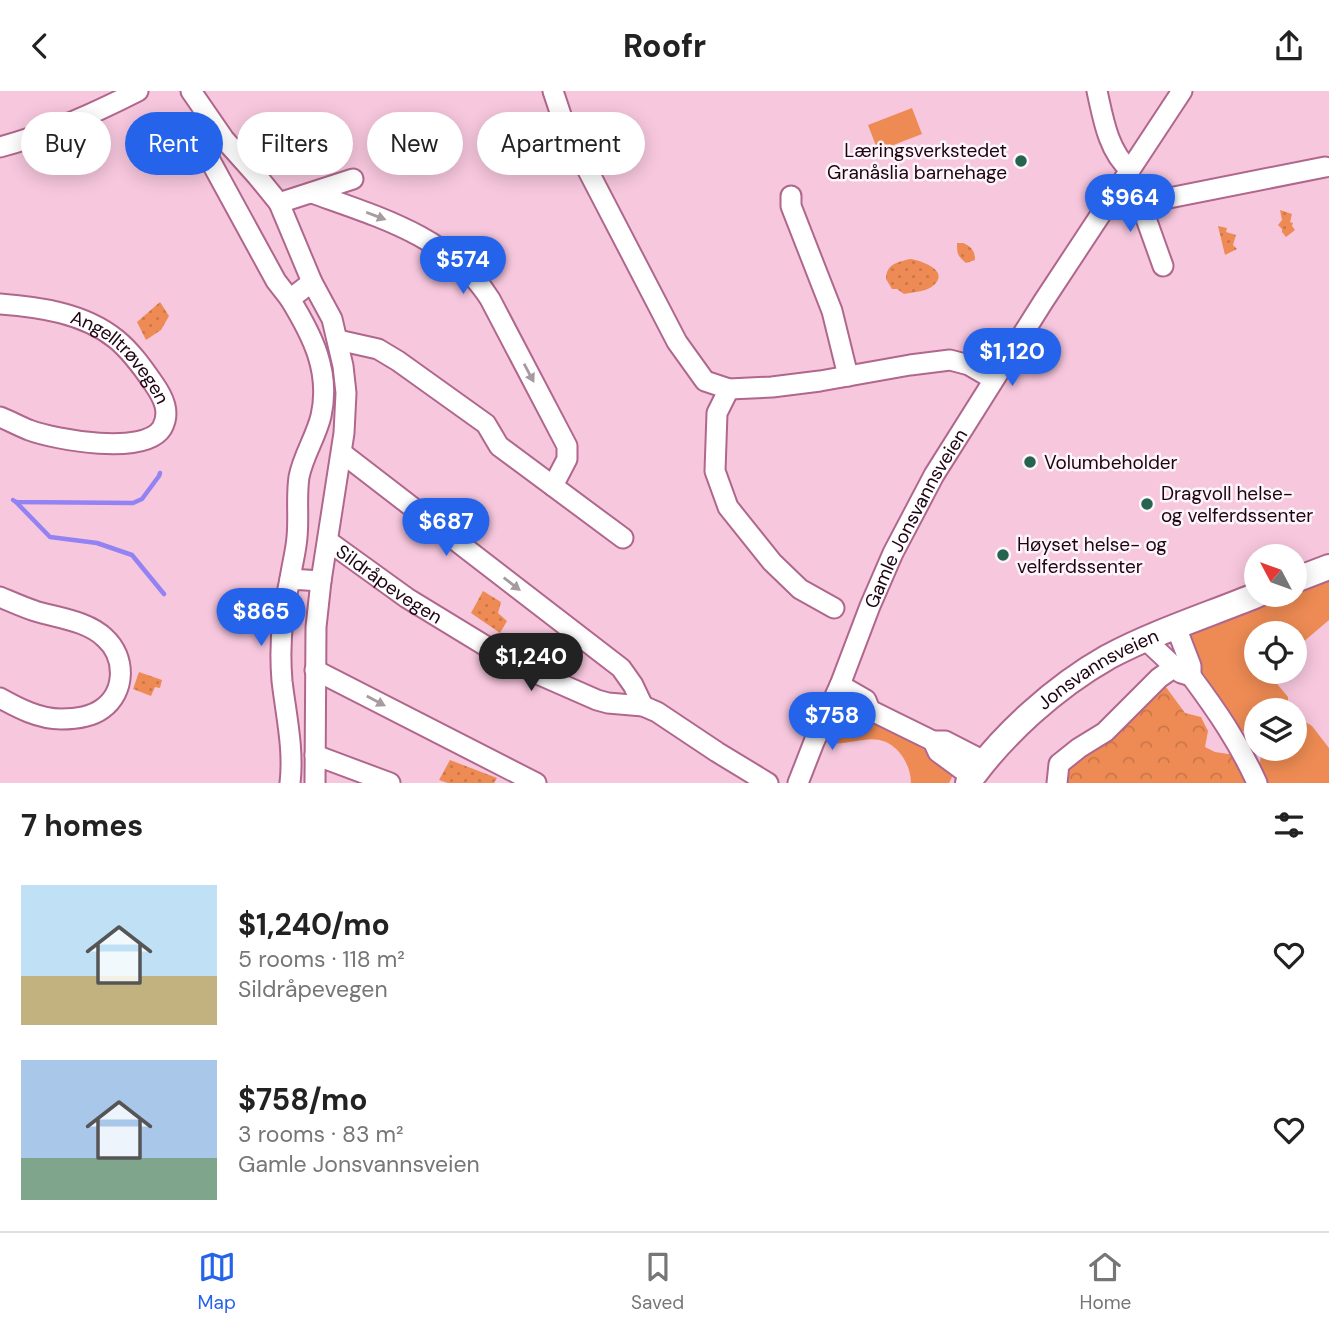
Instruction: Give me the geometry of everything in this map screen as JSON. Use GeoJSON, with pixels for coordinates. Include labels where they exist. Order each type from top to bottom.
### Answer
{"type":"FeatureCollection","features":[{"type":"Feature","properties":{"kind":"main road"},"geometry":{"type":"LineString","coordinates":[[1307,575],[1329,566]]}},
{"type":"Feature","properties":{"kind":"main road","name":"Jonsvannsveien"},"geometry":{"type":"LineString","coordinates":[[975,774],[1009,735],[1065,686],[1110,656],[1244,600]]}},
{"type":"Feature","properties":{"kind":"street"},"geometry":{"type":"LineString","coordinates":[[0,147],[60,128],[138,91]]}},
{"type":"Feature","properties":{"kind":"street","name":"Sildråpevegen"},"geometry":{"type":"LineString","coordinates":[[191,91],[206,112]]}},
{"type":"Feature","properties":{"kind":"street"},"geometry":{"type":"LineString","coordinates":[[553,91],[562,118],[582,159],[677,342],[705,381],[729,389],[772,387],[950,360],[969,365],[993,379]]}},
{"type":"Feature","properties":{"kind":"street"},"geometry":{"type":"LineString","coordinates":[[1097,91],[1103,120],[1114,151],[1124,165],[1126,177],[1139,199],[1163,266]]}},
{"type":"Feature","properties":{"kind":"street","name":"Gamle Jonsvannsveien"},"geometry":{"type":"LineString","coordinates":[[798,783],[893,553],[934,475],[993,379],[1182,91]]}},
{"type":"Feature","properties":{"kind":"street","name":"Sildråpevegen"},"geometry":{"type":"LineString","coordinates":[[223,139],[279,203],[332,319],[344,366],[346,413],[342,453],[316,627],[315,783]]}},
{"type":"Feature","properties":{"kind":"street"},"geometry":{"type":"LineString","coordinates":[[1139,199],[1159,200],[1325,167]]}},
{"type":"Feature","properties":{"kind":"street"},"geometry":{"type":"LineString","coordinates":[[218,175],[272,275],[309,330],[317,350],[323,383],[321,416],[300,474],[297,536],[284,607],[282,680],[292,757],[290,783]]}},
{"type":"Feature","properties":{"kind":"street"},"geometry":{"type":"LineString","coordinates":[[279,203],[353,179]]}},
{"type":"Feature","properties":{"kind":"street"},"geometry":{"type":"LineString","coordinates":[[312,193],[398,225],[440,248],[476,278],[490,299],[567,446],[567,459],[553,486]]}},
{"type":"Feature","properties":{"kind":"street"},"geometry":{"type":"LineString","coordinates":[[791,195],[791,206],[832,311],[848,376]]}},
{"type":"Feature","properties":{"kind":"street"},"geometry":{"type":"LineString","coordinates":[[290,299],[313,282]]}},
{"type":"Feature","properties":{"kind":"street","name":"Angelltrøvegen"},"geometry":{"type":"LineString","coordinates":[[0,304],[36,306],[97,326],[117,339],[143,369],[160,392],[167,410],[162,428],[147,440],[133,443],[103,444],[57,437],[30,430],[0,417]]}},
{"type":"Feature","properties":{"kind":"street"},"geometry":{"type":"LineString","coordinates":[[338,340],[378,349],[398,361],[486,424],[499,446],[623,538]]}},
{"type":"Feature","properties":{"kind":"street"},"geometry":{"type":"LineString","coordinates":[[729,389],[717,413],[715,471],[728,507],[772,562],[800,590],[834,608]]}},
{"type":"Feature","properties":{"kind":"street"},"geometry":{"type":"LineString","coordinates":[[342,453],[621,668],[643,706]]}},
{"type":"Feature","properties":{"kind":"street","name":"Sildråpevegen"},"geometry":{"type":"LineString","coordinates":[[328,541],[407,598],[515,663],[597,700],[643,706],[657,712],[768,783]]}},
{"type":"Feature","properties":{"kind":"street","name":"Sildråpevegen"},"geometry":{"type":"LineString","coordinates":[[290,579],[321,581]]}},
{"type":"Feature","properties":{"kind":"street"},"geometry":{"type":"LineString","coordinates":[[0,597],[94,630],[111,645],[118,655],[121,667],[118,686],[112,698],[99,711],[83,716],[51,719],[26,711],[0,698]]}},
{"type":"Feature","properties":{"kind":"street"},"geometry":{"type":"LineString","coordinates":[[1176,627],[1191,666],[1191,676]]}},
{"type":"Feature","properties":{"kind":"street"},"geometry":{"type":"LineString","coordinates":[[1146,639],[1181,673],[1191,676],[1218,712],[1257,783]]}},
{"type":"Feature","properties":{"kind":"street"},"geometry":{"type":"LineString","coordinates":[[315,670],[536,783]]}},
{"type":"Feature","properties":{"kind":"street"},"geometry":{"type":"LineString","coordinates":[[1057,783],[1059,764],[1105,732],[1169,671]]}},
{"type":"Feature","properties":{"kind":"street"},"geometry":{"type":"LineString","coordinates":[[840,685],[866,700],[870,710]]}},
{"type":"Feature","properties":{"kind":"street"},"geometry":{"type":"LineString","coordinates":[[831,705],[859,713],[870,710],[933,741],[938,752],[975,774]]}},
{"type":"Feature","properties":{"kind":"street"},"geometry":{"type":"LineString","coordinates":[[315,755],[390,783]]}},
{"type":"Feature","properties":{"kind":"green space"},"geometry":{"type":"Polygon","coordinates":[[[912,108],[922,134],[878,151],[868,125],[912,108]]]}},
{"type":"Feature","properties":{"kind":"green space"},"geometry":{"type":"Polygon","coordinates":[[[1280,210],[1292,214],[1290,222],[1295,230],[1286,237],[1278,225],[1282,220],[1280,210]]]}},
{"type":"Feature","properties":{"kind":"green space"},"geometry":{"type":"Polygon","coordinates":[[[1218,226],[1227,228],[1226,232],[1236,235],[1233,245],[1237,249],[1225,255],[1218,226]]]}},
{"type":"Feature","properties":{"kind":"green space"},"geometry":{"type":"Polygon","coordinates":[[[957,243],[970,247],[975,260],[966,263],[963,261],[958,253],[957,243]]]}},
{"type":"Feature","properties":{"kind":"green space"},"geometry":{"type":"Polygon","coordinates":[[[910,259],[932,267],[938,274],[938,279],[928,289],[904,294],[892,289],[886,279],[888,270],[894,265],[910,259]]]}},
{"type":"Feature","properties":{"kind":"green space"},"geometry":{"type":"Polygon","coordinates":[[[160,302],[169,316],[161,330],[146,340],[137,322],[160,302]]]}},
{"type":"Feature","properties":{"kind":"green space"},"geometry":{"type":"Polygon","coordinates":[[[1329,575],[1329,620],[1307,639],[1307,621],[1244,621],[1244,684],[1277,684],[1288,698],[1244,698],[1242,731],[1189,651],[1191,634],[1254,607],[1307,607],[1307,585],[1329,575]]]}},
{"type":"Feature","properties":{"kind":"green space"},"geometry":{"type":"Polygon","coordinates":[[[483,591],[501,602],[498,613],[507,621],[500,633],[471,613],[483,591]]]}},
{"type":"Feature","properties":{"kind":"green space"},"geometry":{"type":"Polygon","coordinates":[[[139,672],[162,680],[160,688],[155,687],[151,696],[133,689],[139,672]]]}},
{"type":"Feature","properties":{"kind":"green space"},"geometry":{"type":"Polygon","coordinates":[[[1163,683],[1185,713],[1201,717],[1208,731],[1205,747],[1215,752],[1235,755],[1245,783],[1063,783],[1062,769],[1163,683]]]}},
{"type":"Feature","properties":{"kind":"green space"},"geometry":{"type":"Polygon","coordinates":[[[856,718],[905,738],[950,767],[953,775],[949,783],[911,783],[902,755],[881,740],[842,743],[823,741],[836,725],[856,718]]]}},
{"type":"Feature","properties":{"kind":"green space"},"geometry":{"type":"Polygon","coordinates":[[[1307,723],[1329,748],[1329,783],[1268,783],[1260,763],[1307,761],[1307,723]]]}},
{"type":"Feature","properties":{"kind":"green space"},"geometry":{"type":"Polygon","coordinates":[[[450,760],[497,778],[494,783],[448,783],[439,780],[450,760]]]}},
{"type":"Feature","properties":{"kind":"waterway"},"geometry":{"type":"LineString","coordinates":[[13,500],[133,503],[142,499],[160,473]]}},
{"type":"Feature","properties":{"kind":"waterway"},"geometry":{"type":"LineString","coordinates":[[16,502],[50,537],[97,543],[132,555],[164,594]]}},
{"type":"Feature","properties":{"kind":"place","name":"Læringsverkstedet Granåslia barnehage"},"geometry":{"type":"Point","coordinates":[1021,161]}},
{"type":"Feature","properties":{"kind":"place","name":"Volumbeholder"},"geometry":{"type":"Point","coordinates":[1030,462]}},
{"type":"Feature","properties":{"kind":"place","name":"Dragvoll helse- og velferdssenter"},"geometry":{"type":"Point","coordinates":[1147,504]}},
{"type":"Feature","properties":{"kind":"place","name":"Høyset helse- og velferdssenter"},"geometry":{"type":"Point","coordinates":[1003,555]}}]}
